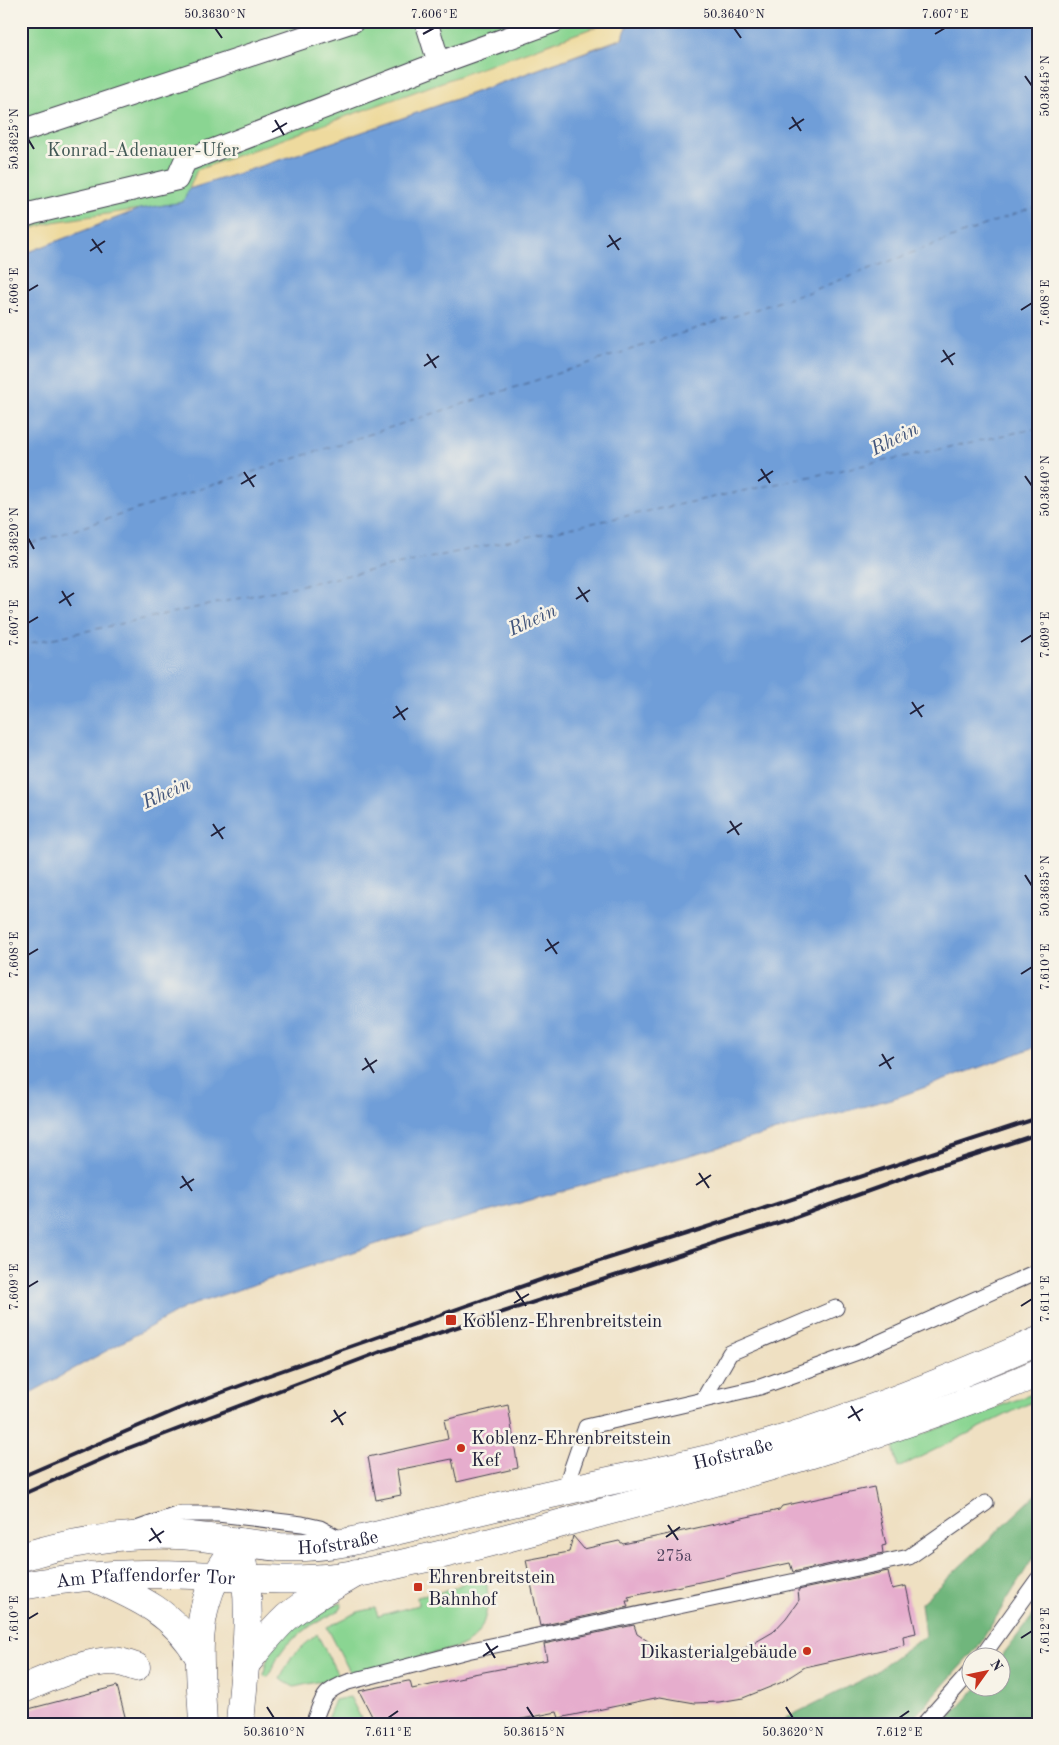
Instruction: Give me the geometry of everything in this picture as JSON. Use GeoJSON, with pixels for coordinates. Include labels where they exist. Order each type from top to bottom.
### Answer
{"type":"FeatureCollection","features":[{"type":"Feature","properties":{"kind":"main road","name":"Hofstraße"},"geometry":{"type":"LineString","coordinates":[[239,1542],[281,1547],[328,1546],[698,1462],[773,1442],[865,1412],[909,1396],[1038,1341]]}},
{"type":"Feature","properties":{"kind":"main road","name":"Hofstraße"},"geometry":{"type":"LineString","coordinates":[[246,1580],[299,1580],[357,1573],[438,1555],[632,1505],[866,1438],[993,1392],[1038,1373]]}},
{"type":"Feature","properties":{"kind":"main road","name":"Am Pfaffendorfer Tor"},"geometry":{"type":"LineString","coordinates":[[29,1555],[69,1544],[113,1536],[180,1535],[239,1542]]}},
{"type":"Feature","properties":{"kind":"main road"},"geometry":{"type":"LineString","coordinates":[[203,1724],[199,1657],[200,1627],[204,1609],[216,1577],[239,1542]]}},
{"type":"Feature","properties":{"kind":"main road"},"geometry":{"type":"LineString","coordinates":[[239,1542],[246,1580],[248,1628],[240,1724]]}},
{"type":"Feature","properties":{"kind":"main road"},"geometry":{"type":"LineString","coordinates":[[245,1665],[286,1618],[357,1573]]}},
{"type":"Feature","properties":{"kind":"main road","name":"Am Pfaffendorfer Tor"},"geometry":{"type":"LineString","coordinates":[[33,1584],[90,1576],[157,1574],[246,1580]]}},
{"type":"Feature","properties":{"kind":"main road"},"geometry":{"type":"LineString","coordinates":[[90,1576],[136,1596],[151,1605],[181,1631],[199,1657]]}},
{"type":"Feature","properties":{"kind":"main road"},"geometry":{"type":"LineString","coordinates":[[21,1690],[49,1676],[98,1662],[115,1661],[136,1667]]}},
{"type":"Feature","properties":{"kind":"street"},"geometry":{"type":"LineString","coordinates":[[21,131],[353,21]]}},
{"type":"Feature","properties":{"kind":"street"},"geometry":{"type":"LineString","coordinates":[[426,21],[440,63]]}},
{"type":"Feature","properties":{"kind":"street"},"geometry":{"type":"LineString","coordinates":[[21,217],[177,179],[185,161],[555,21]]}},
{"type":"Feature","properties":{"kind":"lane"},"geometry":{"type":"LineString","coordinates":[[564,1491],[586,1427],[760,1387],[858,1352],[1038,1271]]}},
{"type":"Feature","properties":{"kind":"lane"},"geometry":{"type":"LineString","coordinates":[[703,1400],[730,1353],[836,1308]]}},
{"type":"Feature","properties":{"kind":"lane"},"geometry":{"type":"LineString","coordinates":[[313,1724],[324,1696],[333,1688],[348,1682],[467,1651],[909,1557],[986,1503]]}},
{"type":"Feature","properties":{"kind":"lane"},"geometry":{"type":"LineString","coordinates":[[113,1536],[179,1514],[218,1514],[302,1524],[320,1528],[348,1542]]}},
{"type":"Feature","properties":{"kind":"lane"},"geometry":{"type":"LineString","coordinates":[[988,1648],[1038,1579]]}},
{"type":"Feature","properties":{"kind":"lane"},"geometry":{"type":"LineString","coordinates":[[924,1724],[962,1681]]}},
{"type":"Feature","properties":{"kind":"green space","name":"Konrad-Adenauer-Ufer"},"geometry":{"type":"Polygon","coordinates":[[[21,21],[612,21],[445,82],[183,202],[140,209],[21,255],[21,21]]]}},
{"type":"Feature","properties":{"kind":"green space"},"geometry":{"type":"Polygon","coordinates":[[[1038,1392],[1038,1399],[898,1468],[893,1445],[1038,1392]]]}},
{"type":"Feature","properties":{"kind":"green space"},"geometry":{"type":"Polygon","coordinates":[[[1038,1493],[1038,1550],[977,1648],[962,1648],[962,1665],[908,1724],[786,1724],[786,1718],[870,1676],[925,1636],[921,1603],[1038,1493]]]}},
{"type":"Feature","properties":{"kind":"green space"},"geometry":{"type":"Polygon","coordinates":[[[485,1572],[487,1581],[486,1613],[479,1631],[473,1639],[459,1647],[352,1676],[327,1627],[358,1612],[375,1608],[378,1616],[418,1605],[417,1597],[450,1590],[485,1572]]]}},
{"type":"Feature","properties":{"kind":"green space"},"geometry":{"type":"Polygon","coordinates":[[[342,1603],[340,1609],[335,1613],[312,1625],[287,1644],[268,1677],[264,1676],[266,1662],[280,1639],[303,1620],[329,1607],[342,1603]]]}},
{"type":"Feature","properties":{"kind":"green space"},"geometry":{"type":"Polygon","coordinates":[[[1038,1609],[1038,1724],[943,1724],[968,1698],[1012,1698],[1012,1648],[1008,1648],[1038,1609]]]}},
{"type":"Feature","properties":{"kind":"green space"},"geometry":{"type":"Polygon","coordinates":[[[317,1634],[339,1677],[294,1687],[280,1679],[292,1656],[317,1634]]]}},
{"type":"Feature","properties":{"kind":"green space"},"geometry":{"type":"Polygon","coordinates":[[[350,1697],[364,1724],[325,1724],[335,1700],[350,1697]]]}},
{"type":"Feature","properties":{"kind":"sand"},"geometry":{"type":"Polygon","coordinates":[[[612,21],[627,21],[628,25],[622,38],[461,97],[244,172],[189,189],[197,170],[612,21]]]}},
{"type":"Feature","properties":{"kind":"sand"},"geometry":{"type":"Polygon","coordinates":[[[140,209],[21,255],[21,232],[53,222],[140,209]]]}},
{"type":"Feature","properties":{"kind":"water","name":"Rhein"},"geometry":{"type":"Polygon","coordinates":[[[627,21],[1038,21],[1038,1046],[901,1096],[392,1239],[186,1307],[21,1398],[21,255],[140,209],[183,202],[189,189],[352,135],[622,39],[628,25],[627,21]]]}},
{"type":"Feature","properties":{"kind":"building","name":"Koblenz-Ehrenbreitstein Kef"},"geometry":{"type":"Polygon","coordinates":[[[508,1405],[518,1468],[457,1482],[452,1459],[397,1470],[401,1495],[376,1500],[368,1457],[448,1439],[444,1420],[508,1405]]]}},
{"type":"Feature","properties":{"kind":"building","name":"Dikasterialgebäude"},"geometry":{"type":"Polygon","coordinates":[[[874,1487],[886,1545],[882,1546],[883,1553],[793,1572],[790,1563],[628,1597],[630,1601],[626,1601],[628,1607],[540,1626],[526,1560],[569,1552],[573,1536],[584,1549],[619,1541],[623,1544],[779,1510],[782,1506],[874,1487]]]}},
{"type":"Feature","properties":{"kind":"building","name":"Dikasterialgebäude"},"geometry":{"type":"Polygon","coordinates":[[[888,1571],[892,1589],[906,1586],[916,1633],[903,1636],[904,1645],[805,1667],[780,1683],[743,1698],[695,1703],[660,1697],[559,1718],[557,1712],[497,1724],[376,1724],[359,1691],[408,1681],[410,1681],[412,1689],[463,1678],[463,1676],[547,1660],[544,1644],[634,1625],[637,1634],[654,1645],[673,1652],[707,1656],[731,1653],[749,1646],[773,1632],[799,1600],[798,1590],[888,1571]]]}},
{"type":"Feature","properties":{"kind":"building"},"geometry":{"type":"Polygon","coordinates":[[[117,1686],[127,1724],[21,1724],[21,1711],[117,1686]]]}},
{"type":"Feature","properties":{"kind":"ferry route"},"geometry":{"type":"LineString","coordinates":[[21,547],[806,293],[1038,205]]}},
{"type":"Feature","properties":{"kind":"ferry route"},"geometry":{"type":"LineString","coordinates":[[21,645],[1038,428]]}},
{"type":"Feature","properties":{"kind":"railway"},"geometry":{"type":"LineString","coordinates":[[21,1477],[178,1409],[258,1379],[543,1279],[1038,1118]]}},
{"type":"Feature","properties":{"kind":"railway"},"geometry":{"type":"LineString","coordinates":[[21,1495],[118,1452],[380,1352],[796,1217],[930,1169],[1038,1134]]}},
{"type":"Feature","properties":{"kind":"place","name":"Koblenz-Ehrenbreitstein"},"geometry":{"type":"Point","coordinates":[451,1320]}},
{"type":"Feature","properties":{"kind":"place","name":"Koblenz-Ehrenbreitstein Kef"},"geometry":{"type":"Point","coordinates":[461,1448]}},
{"type":"Feature","properties":{"kind":"place","name":"Ehrenbreitstein Bahnhof"},"geometry":{"type":"Point","coordinates":[418,1587]}},
{"type":"Feature","properties":{"kind":"place","name":"Dikasterialgebäude"},"geometry":{"type":"Point","coordinates":[807,1651]}}]}
